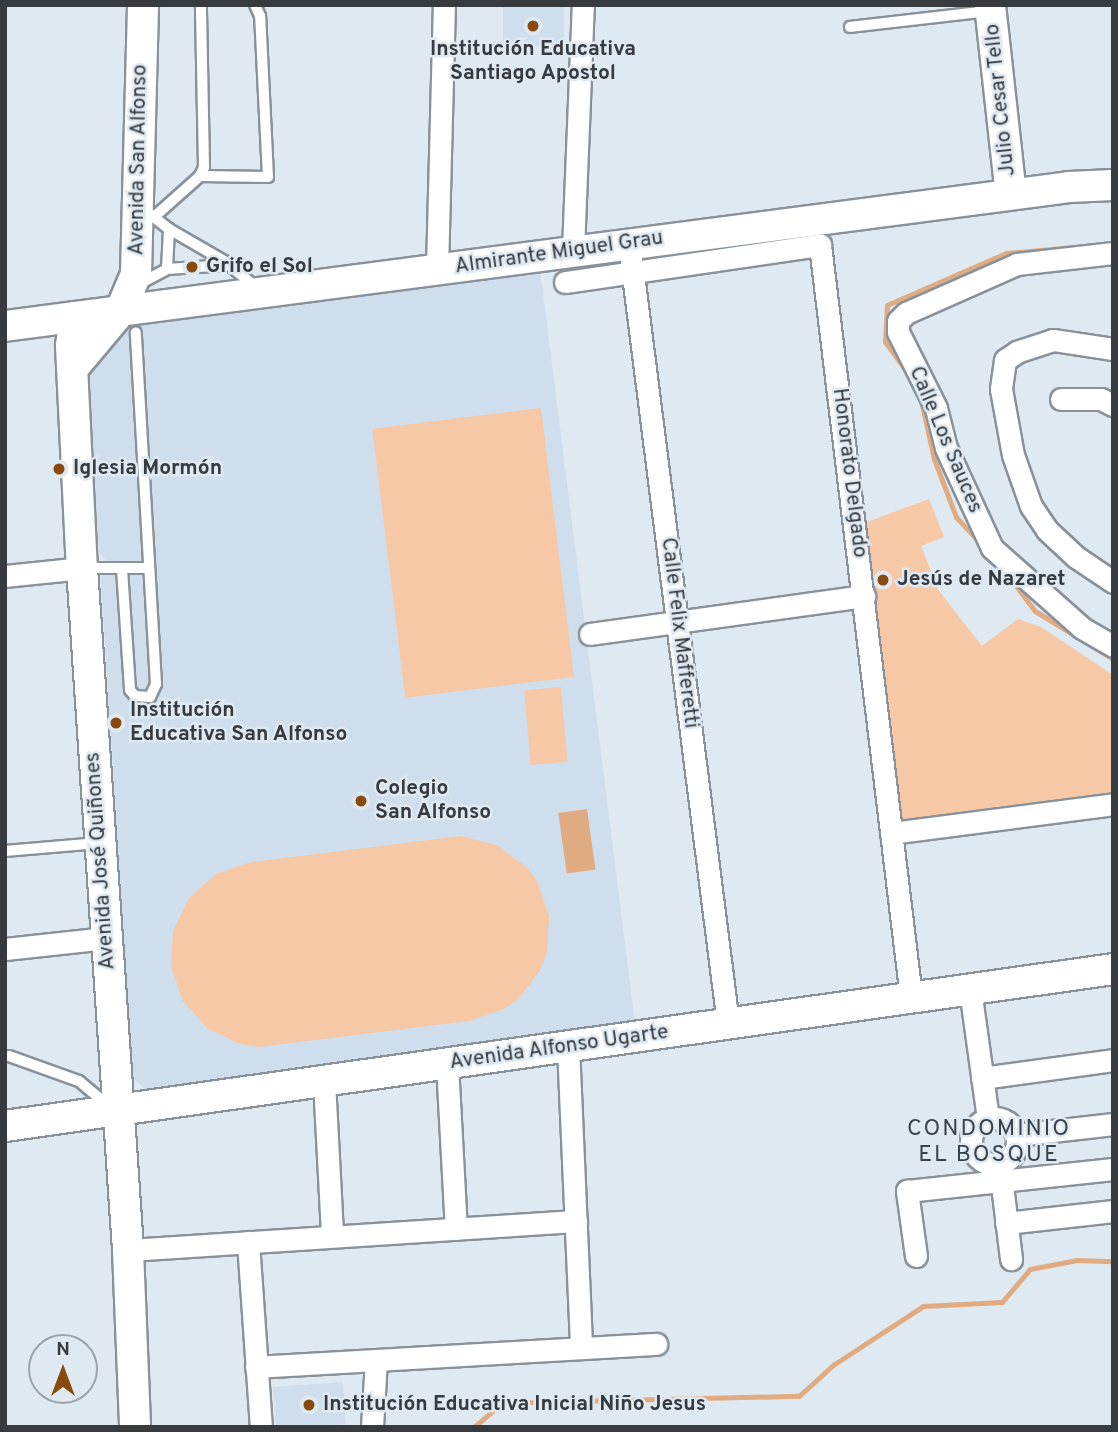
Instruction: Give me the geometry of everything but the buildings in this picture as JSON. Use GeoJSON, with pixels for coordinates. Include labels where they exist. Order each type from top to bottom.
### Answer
{"type":"FeatureCollection","features":[{"type":"Feature","properties":{"kind":"street","name":"Avenida San Alfonso"},"geometry":{"type":"LineString","coordinates":[[130,310],[146,210],[143,5]]}},
{"type":"Feature","properties":{"kind":"street"},"geometry":{"type":"LineString","coordinates":[[437,269],[444,5]]}},
{"type":"Feature","properties":{"kind":"street"},"geometry":{"type":"LineString","coordinates":[[573,250],[583,5]]}},
{"type":"Feature","properties":{"kind":"street","name":"Julio Cesar Tello"},"geometry":{"type":"LineString","coordinates":[[991,8],[1011,194]]}},
{"type":"Feature","properties":{"kind":"street","name":"Almirante Miguel Grau"},"geometry":{"type":"LineString","coordinates":[[5,326],[573,250],[631,258],[1011,194],[1113,185]]}},
{"type":"Feature","properties":{"kind":"street","name":"Honorato Delgado"},"geometry":{"type":"LineString","coordinates":[[565,282],[631,258],[820,245],[911,997]]}},
{"type":"Feature","properties":{"kind":"street","name":"Calle Los Sauces"},"geometry":{"type":"LineString","coordinates":[[1113,253],[1017,264],[906,313],[898,321],[898,332],[936,408],[946,448],[992,548],[1063,612],[1113,646]]}},
{"type":"Feature","properties":{"kind":"street","name":"Calle Felix Mafferetti"},"geometry":{"type":"LineString","coordinates":[[631,258],[728,1024]]}},
{"type":"Feature","properties":{"kind":"street"},"geometry":{"type":"LineString","coordinates":[[73,368],[130,310]]}},
{"type":"Feature","properties":{"kind":"street","name":"Avenida José Quiñones"},"geometry":{"type":"LineString","coordinates":[[75,317],[73,368],[82,568],[115,1111],[128,1250],[135,1427]]}},
{"type":"Feature","properties":{"kind":"street"},"geometry":{"type":"LineString","coordinates":[[1113,349],[1053,340],[1017,352],[1005,359],[1001,389],[1013,455],[1031,506],[1047,530],[1076,557],[1113,583]]}},
{"type":"Feature","properties":{"kind":"street"},"geometry":{"type":"LineString","coordinates":[[1061,399],[1101,400],[1113,405]]}},
{"type":"Feature","properties":{"kind":"street"},"geometry":{"type":"LineString","coordinates":[[5,576],[82,568]]}},
{"type":"Feature","properties":{"kind":"street"},"geometry":{"type":"LineString","coordinates":[[590,634],[678,625],[864,596]]}},
{"type":"Feature","properties":{"kind":"street"},"geometry":{"type":"LineString","coordinates":[[891,833],[1113,804]]}},
{"type":"Feature","properties":{"kind":"street"},"geometry":{"type":"LineString","coordinates":[[5,949],[106,938]]}},
{"type":"Feature","properties":{"kind":"street","name":"Avenida Alfonso Ugarte"},"geometry":{"type":"LineString","coordinates":[[5,1126],[1113,969]]}},
{"type":"Feature","properties":{"kind":"street"},"geometry":{"type":"LineString","coordinates":[[970,989],[988,1118]]}},
{"type":"Feature","properties":{"kind":"street"},"geometry":{"type":"LineString","coordinates":[[568,1046],[581,1348]]}},
{"type":"Feature","properties":{"kind":"street"},"geometry":{"type":"LineString","coordinates":[[982,1078],[1113,1060]]}},
{"type":"Feature","properties":{"kind":"street"},"geometry":{"type":"LineString","coordinates":[[447,1064],[456,1228]]}},
{"type":"Feature","properties":{"kind":"street"},"geometry":{"type":"LineString","coordinates":[[324,1081],[332,1236]]}},
{"type":"Feature","properties":{"kind":"street"},"geometry":{"type":"LineString","coordinates":[[1000,1172],[983,1161],[973,1150],[975,1127],[988,1118],[1009,1123],[1017,1135],[1016,1150],[1000,1172],[1011,1259]]}},
{"type":"Feature","properties":{"kind":"street"},"geometry":{"type":"LineString","coordinates":[[1017,1135],[1113,1124]]}},
{"type":"Feature","properties":{"kind":"street"},"geometry":{"type":"LineString","coordinates":[[916,1256],[907,1191],[1000,1172],[1113,1168]]}},
{"type":"Feature","properties":{"kind":"street"},"geometry":{"type":"LineString","coordinates":[[1006,1223],[1113,1211]]}},
{"type":"Feature","properties":{"kind":"street"},"geometry":{"type":"LineString","coordinates":[[128,1250],[576,1221]]}},
{"type":"Feature","properties":{"kind":"street"},"geometry":{"type":"LineString","coordinates":[[248,1242],[261,1427]]}},
{"type":"Feature","properties":{"kind":"street"},"geometry":{"type":"LineString","coordinates":[[256,1367],[656,1344]]}},
{"type":"Feature","properties":{"kind":"street"},"geometry":{"type":"LineString","coordinates":[[372,1427],[376,1360]]}},
{"type":"Feature","properties":{"kind":"lane"},"geometry":{"type":"LineString","coordinates":[[200,176],[201,5]]}},
{"type":"Feature","properties":{"kind":"lane"},"geometry":{"type":"LineString","coordinates":[[256,5],[260,16],[268,177],[200,176],[146,210],[169,229],[229,265],[261,292]]}},
{"type":"Feature","properties":{"kind":"lane"},"geometry":{"type":"LineString","coordinates":[[850,27],[991,8]]}},
{"type":"Feature","properties":{"kind":"lane"},"geometry":{"type":"LineString","coordinates":[[122,569],[128,681],[132,693],[144,697],[154,694],[156,684],[130,310],[167,269],[169,229]]}},
{"type":"Feature","properties":{"kind":"lane"},"geometry":{"type":"LineString","coordinates":[[167,269],[229,265]]}},
{"type":"Feature","properties":{"kind":"lane"},"geometry":{"type":"LineString","coordinates":[[82,568],[147,568]]}},
{"type":"Feature","properties":{"kind":"lane"},"geometry":{"type":"LineString","coordinates":[[5,851],[99,843]]}},
{"type":"Feature","properties":{"kind":"lane"},"geometry":{"type":"LineString","coordinates":[[9,1056],[79,1081],[98,1093],[115,1111]]}},
{"type":"Feature","properties":{"kind":"shaded area","name":"Institución Educativa Santiago Apostol"},"geometry":{"type":"Polygon","coordinates":[[[503,5],[564,5],[564,46],[503,46],[503,5]]]}},
{"type":"Feature","properties":{"kind":"shaded area","name":"Colegio San Alfonso"},"geometry":{"type":"Polygon","coordinates":[[[540,269],[635,1023],[151,1094],[133,1078],[101,580],[106,561],[99,552],[88,367],[115,325],[540,269]]]}},
{"type":"Feature","properties":{"kind":"shaded area"},"geometry":{"type":"Polygon","coordinates":[[[541,408],[574,677],[405,698],[372,429],[541,408]]]}},
{"type":"Feature","properties":{"kind":"shaded area"},"geometry":{"type":"Polygon","coordinates":[[[929,499],[944,537],[921,546],[939,591],[982,646],[1018,619],[1041,627],[1113,675],[1113,792],[902,823],[864,523],[929,499]]]}},
{"type":"Feature","properties":{"kind":"shaded area"},"geometry":{"type":"Polygon","coordinates":[[[561,687],[568,762],[531,765],[524,690],[561,687]]]}},
{"type":"Feature","properties":{"kind":"shaded area"},"geometry":{"type":"Polygon","coordinates":[[[587,809],[595,869],[567,873],[558,813],[587,809]]]}},
{"type":"Feature","properties":{"kind":"shaded area"},"geometry":{"type":"Polygon","coordinates":[[[461,836],[497,845],[526,867],[537,881],[549,916],[547,952],[541,969],[519,998],[504,1009],[469,1021],[259,1047],[240,1044],[207,1028],[183,1001],[171,967],[173,931],[189,898],[216,874],[251,862],[461,836]]]}},
{"type":"Feature","properties":{"kind":"shaded area","name":"Institución Educativa Inicial Niño Jesus"},"geometry":{"type":"Polygon","coordinates":[[[343,1382],[346,1424],[276,1427],[273,1387],[343,1382]]]}},
{"type":"Feature","properties":{"kind":"waterway"},"geometry":{"type":"LineString","coordinates":[[907,372],[885,342],[887,305],[1006,253],[1085,246]]}},
{"type":"Feature","properties":{"kind":"waterway"},"geometry":{"type":"LineString","coordinates":[[921,400],[934,459],[956,517],[980,543]]}},
{"type":"Feature","properties":{"kind":"waterway"},"geometry":{"type":"LineString","coordinates":[[1007,574],[1035,611],[1113,659]]}},
{"type":"Feature","properties":{"kind":"waterway"},"geometry":{"type":"LineString","coordinates":[[474,1427],[502,1403],[799,1396],[833,1365],[923,1306],[1002,1302],[1030,1269],[1077,1260],[1113,1261]]}},
{"type":"Feature","properties":{"kind":"place","name":"Institución Educativa Santiago Apostol"},"geometry":{"type":"Point","coordinates":[533,26]}},
{"type":"Feature","properties":{"kind":"place","name":"Grifo el Sol"},"geometry":{"type":"Point","coordinates":[192,267]}},
{"type":"Feature","properties":{"kind":"place","name":"Iglesia Mormón"},"geometry":{"type":"Point","coordinates":[59,469]}},
{"type":"Feature","properties":{"kind":"place","name":"Jesús de Nazaret"},"geometry":{"type":"Point","coordinates":[883,580]}},
{"type":"Feature","properties":{"kind":"place","name":"Institución Educativa San Alfonso"},"geometry":{"type":"Point","coordinates":[116,723]}},
{"type":"Feature","properties":{"kind":"place","name":"Colegio San Alfonso"},"geometry":{"type":"Point","coordinates":[361,801]}},
{"type":"Feature","properties":{"kind":"place","name":"Institución Educativa Inicial Niño Jesus"},"geometry":{"type":"Point","coordinates":[309,1405]}},
{"type":"Feature","properties":{"kind":"district","name":"CONDOMINIO EL BOSQUE"},"geometry":{"type":"Point","coordinates":[989,1143]}}]}
